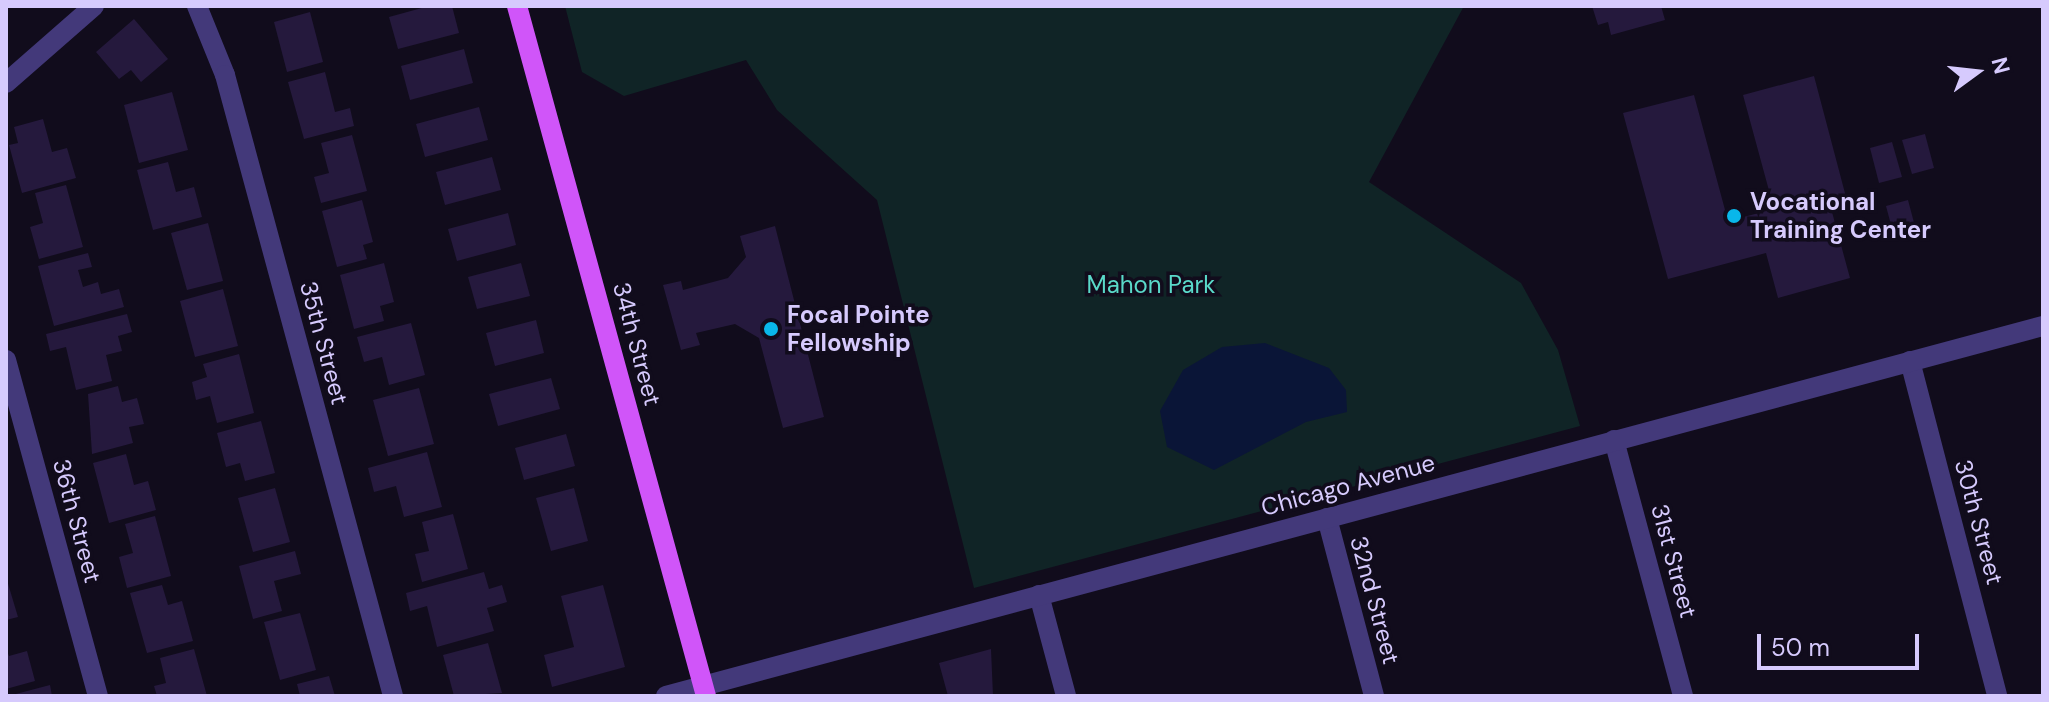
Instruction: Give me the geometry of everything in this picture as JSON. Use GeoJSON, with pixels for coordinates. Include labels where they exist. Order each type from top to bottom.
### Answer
{"type":"FeatureCollection","features":[{"type":"Feature","properties":{"kind":"main road","name":"34th Street"},"geometry":{"type":"LineString","coordinates":[[517,6],[705,691]]}},
{"type":"Feature","properties":{"kind":"street"},"geometry":{"type":"LineString","coordinates":[[6,83],[94,6]]}},
{"type":"Feature","properties":{"kind":"street","name":"35th Street"},"geometry":{"type":"LineString","coordinates":[[197,6],[225,75],[393,696]]}},
{"type":"Feature","properties":{"kind":"street","name":"Chicago Avenue"},"geometry":{"type":"LineString","coordinates":[[666,696],[705,691],[1039,595],[2043,326]]}},
{"type":"Feature","properties":{"kind":"street","name":"36th Street"},"geometry":{"type":"LineString","coordinates":[[6,360],[98,696]]}},
{"type":"Feature","properties":{"kind":"street","name":"30th Street"},"geometry":{"type":"LineString","coordinates":[[1910,361],[1997,696]]}},
{"type":"Feature","properties":{"kind":"street","name":"31st Street"},"geometry":{"type":"LineString","coordinates":[[1614,440],[1683,696]]}},
{"type":"Feature","properties":{"kind":"street","name":"32nd Street"},"geometry":{"type":"LineString","coordinates":[[1327,518],[1374,696]]}},
{"type":"Feature","properties":{"kind":"street"},"geometry":{"type":"LineString","coordinates":[[1039,595],[1066,696]]}},
{"type":"Feature","properties":{"kind":"green space","name":"Mahon Park"},"geometry":{"type":"Polygon","coordinates":[[[565,6],[1464,6],[1369,182],[1521,283],[1558,350],[1580,426],[974,588],[877,200],[777,110],[746,60],[624,96],[582,72],[565,6]]]}},
{"type":"Feature","properties":{"kind":"water"},"geometry":{"type":"Polygon","coordinates":[[[1265,343],[1329,368],[1346,390],[1347,412],[1306,422],[1214,470],[1167,447],[1160,411],[1183,370],[1222,347],[1265,343]]]}},
{"type":"Feature","properties":{"kind":"building"},"geometry":{"type":"Polygon","coordinates":[[[429,6],[452,6],[459,33],[398,49],[389,17],[429,6]]]}},
{"type":"Feature","properties":{"kind":"building"},"geometry":{"type":"Polygon","coordinates":[[[1592,6],[1661,6],[1665,20],[1611,35],[1608,22],[1598,25],[1592,6]]]}},
{"type":"Feature","properties":{"kind":"building"},"geometry":{"type":"Polygon","coordinates":[[[310,12],[323,62],[287,72],[274,22],[310,12]]]}},
{"type":"Feature","properties":{"kind":"building"},"geometry":{"type":"Polygon","coordinates":[[[134,19],[168,59],[141,82],[131,70],[119,79],[96,52],[134,19]]]}},
{"type":"Feature","properties":{"kind":"building"},"geometry":{"type":"Polygon","coordinates":[[[464,49],[473,83],[410,100],[401,66],[464,49]]]}},
{"type":"Feature","properties":{"kind":"building"},"geometry":{"type":"Polygon","coordinates":[[[325,72],[335,112],[350,108],[354,126],[304,139],[288,82],[325,72]]]}},
{"type":"Feature","properties":{"kind":"building"},"geometry":{"type":"Polygon","coordinates":[[[1814,76],[1846,197],[1829,201],[1850,278],[1778,298],[1766,253],[1668,279],[1623,113],[1694,95],[1728,221],[1774,209],[1743,95],[1814,76]]]}},
{"type":"Feature","properties":{"kind":"building"},"geometry":{"type":"Polygon","coordinates":[[[172,92],[188,150],[139,163],[124,105],[172,92]]]}},
{"type":"Feature","properties":{"kind":"building"},"geometry":{"type":"Polygon","coordinates":[[[479,107],[488,140],[425,157],[416,124],[479,107]]]}},
{"type":"Feature","properties":{"kind":"building"},"geometry":{"type":"Polygon","coordinates":[[[43,119],[52,152],[67,148],[76,178],[22,193],[9,145],[18,143],[14,127],[43,119]]]}},
{"type":"Feature","properties":{"kind":"building"},"geometry":{"type":"Polygon","coordinates":[[[1925,134],[1934,168],[1912,174],[1902,140],[1925,134]]]}},
{"type":"Feature","properties":{"kind":"building"},"geometry":{"type":"Polygon","coordinates":[[[352,135],[367,191],[321,203],[314,177],[329,173],[321,143],[352,135]]]}},
{"type":"Feature","properties":{"kind":"building"},"geometry":{"type":"Polygon","coordinates":[[[1892,142],[1902,177],[1879,183],[1870,148],[1892,142]]]}},
{"type":"Feature","properties":{"kind":"building"},"geometry":{"type":"Polygon","coordinates":[[[492,157],[501,190],[445,205],[436,172],[492,157]]]}},
{"type":"Feature","properties":{"kind":"building"},"geometry":{"type":"Polygon","coordinates":[[[168,162],[176,192],[194,187],[202,217],[153,230],[137,170],[168,162]]]}},
{"type":"Feature","properties":{"kind":"building"},"geometry":{"type":"Polygon","coordinates":[[[66,185],[83,247],[39,259],[30,227],[43,223],[35,193],[66,185]]]}},
{"type":"Feature","properties":{"kind":"building"},"geometry":{"type":"Polygon","coordinates":[[[362,200],[373,242],[363,245],[367,259],[337,267],[322,211],[362,200]]]}},
{"type":"Feature","properties":{"kind":"building"},"geometry":{"type":"Polygon","coordinates":[[[1908,200],[1917,234],[1895,240],[1886,206],[1908,200]]]}},
{"type":"Feature","properties":{"kind":"building"},"geometry":{"type":"Polygon","coordinates":[[[508,213],[516,245],[457,261],[448,229],[508,213]]]}},
{"type":"Feature","properties":{"kind":"building"},"geometry":{"type":"Polygon","coordinates":[[[208,223],[223,281],[187,290],[171,233],[208,223]]]}},
{"type":"Feature","properties":{"kind":"building","name":"Focal Pointe Fellowship"},"geometry":{"type":"Polygon","coordinates":[[[775,226],[824,417],[783,428],[759,338],[735,324],[696,333],[700,345],[681,350],[663,285],[681,281],[683,290],[728,278],[746,257],[740,236],[775,226]]]}},
{"type":"Feature","properties":{"kind":"building"},"geometry":{"type":"Polygon","coordinates":[[[88,253],[92,267],[78,270],[83,287],[98,282],[101,294],[119,289],[124,307],[54,326],[38,266],[88,253]]]}},
{"type":"Feature","properties":{"kind":"building"},"geometry":{"type":"Polygon","coordinates":[[[384,263],[394,302],[380,306],[384,321],[354,329],[340,275],[384,263]]]}},
{"type":"Feature","properties":{"kind":"building"},"geometry":{"type":"Polygon","coordinates":[[[521,263],[530,296],[477,309],[468,277],[521,263]]]}},
{"type":"Feature","properties":{"kind":"building"},"geometry":{"type":"Polygon","coordinates":[[[223,289],[238,346],[195,357],[180,301],[223,289]]]}},
{"type":"Feature","properties":{"kind":"building"},"geometry":{"type":"Polygon","coordinates":[[[127,314],[132,332],[118,336],[122,351],[106,355],[112,381],[76,390],[66,347],[50,351],[46,334],[127,314]]]}},
{"type":"Feature","properties":{"kind":"building"},"geometry":{"type":"Polygon","coordinates":[[[536,320],[544,353],[495,366],[486,333],[536,320]]]}},
{"type":"Feature","properties":{"kind":"building"},"geometry":{"type":"Polygon","coordinates":[[[411,323],[425,375],[389,385],[382,357],[364,362],[357,337],[411,323]]]}},
{"type":"Feature","properties":{"kind":"building"},"geometry":{"type":"Polygon","coordinates":[[[239,354],[254,413],[217,423],[210,396],[196,400],[192,382],[207,377],[203,364],[239,354]]]}},
{"type":"Feature","properties":{"kind":"building"},"geometry":{"type":"Polygon","coordinates":[[[551,378],[560,409],[498,426],[489,394],[551,378]]]}},
{"type":"Feature","properties":{"kind":"building"},"geometry":{"type":"Polygon","coordinates":[[[118,386],[122,402],[137,398],[144,424],[129,427],[133,443],[92,454],[88,394],[118,386]]]}},
{"type":"Feature","properties":{"kind":"building"},"geometry":{"type":"Polygon","coordinates":[[[419,388],[434,444],[388,456],[373,400],[419,388]]]}},
{"type":"Feature","properties":{"kind":"building"},"geometry":{"type":"Polygon","coordinates":[[[261,421],[275,473],[245,481],[240,463],[226,467],[217,433],[261,421]]]}},
{"type":"Feature","properties":{"kind":"building"},"geometry":{"type":"Polygon","coordinates":[[[566,434],[575,466],[524,480],[515,448],[566,434]]]}},
{"type":"Feature","properties":{"kind":"building"},"geometry":{"type":"Polygon","coordinates":[[[427,452],[442,507],[404,517],[396,486],[374,492],[368,468],[427,452]]]}},
{"type":"Feature","properties":{"kind":"building"},"geometry":{"type":"Polygon","coordinates":[[[126,454],[134,485],[148,481],[156,510],[109,523],[93,463],[126,454]]]}},
{"type":"Feature","properties":{"kind":"building"},"geometry":{"type":"Polygon","coordinates":[[[275,488],[290,542],[253,552],[238,498],[275,488]]]}},
{"type":"Feature","properties":{"kind":"building"},"geometry":{"type":"Polygon","coordinates":[[[574,488],[588,541],[551,551],[536,498],[574,488]]]}},
{"type":"Feature","properties":{"kind":"building"},"geometry":{"type":"Polygon","coordinates":[[[453,514],[468,569],[422,582],[415,554],[429,551],[422,522],[453,514]]]}},
{"type":"Feature","properties":{"kind":"building"},"geometry":{"type":"Polygon","coordinates":[[[155,516],[171,576],[127,588],[119,557],[133,553],[125,524],[155,516]]]}},
{"type":"Feature","properties":{"kind":"building"},"geometry":{"type":"Polygon","coordinates":[[[295,551],[301,574],[274,581],[282,611],[253,619],[239,566],[295,551]]]}},
{"type":"Feature","properties":{"kind":"building"},"geometry":{"type":"Polygon","coordinates":[[[484,572],[489,589],[502,585],[507,602],[487,608],[494,631],[437,647],[427,606],[410,611],[406,593],[484,572]]]}},
{"type":"Feature","properties":{"kind":"building"},"geometry":{"type":"Polygon","coordinates":[[[6,577],[18,617],[6,620],[6,577]]]}},
{"type":"Feature","properties":{"kind":"building"},"geometry":{"type":"Polygon","coordinates":[[[162,585],[168,605],[182,601],[193,641],[147,653],[130,593],[162,585]]]}},
{"type":"Feature","properties":{"kind":"building"},"geometry":{"type":"Polygon","coordinates":[[[603,585],[625,667],[552,687],[544,655],[574,647],[561,596],[603,585]]]}},
{"type":"Feature","properties":{"kind":"building"},"geometry":{"type":"Polygon","coordinates":[[[300,613],[316,670],[280,680],[264,622],[300,613]]]}},
{"type":"Feature","properties":{"kind":"building"},"geometry":{"type":"Polygon","coordinates":[[[488,643],[502,693],[454,696],[443,655],[488,643]]]}},
{"type":"Feature","properties":{"kind":"building"},"geometry":{"type":"Polygon","coordinates":[[[6,649],[9,656],[27,651],[35,681],[6,689],[6,649]]]}},
{"type":"Feature","properties":{"kind":"building"},"geometry":{"type":"Polygon","coordinates":[[[194,649],[207,696],[157,696],[154,686],[166,683],[160,658],[194,649]]]}},
{"type":"Feature","properties":{"kind":"building"},"geometry":{"type":"Polygon","coordinates":[[[991,649],[993,696],[948,696],[939,663],[991,649]]]}},
{"type":"Feature","properties":{"kind":"building"},"geometry":{"type":"Polygon","coordinates":[[[329,676],[335,696],[300,696],[297,684],[329,676]]]}},
{"type":"Feature","properties":{"kind":"building"},"geometry":{"type":"Polygon","coordinates":[[[50,685],[52,696],[12,696],[12,695],[50,685]]]}},
{"type":"Feature","properties":{"kind":"place","name":"Vocational Training Center"},"geometry":{"type":"Point","coordinates":[1734,216]}},
{"type":"Feature","properties":{"kind":"place","name":"Focal Pointe Fellowship"},"geometry":{"type":"Point","coordinates":[771,329]}}]}
